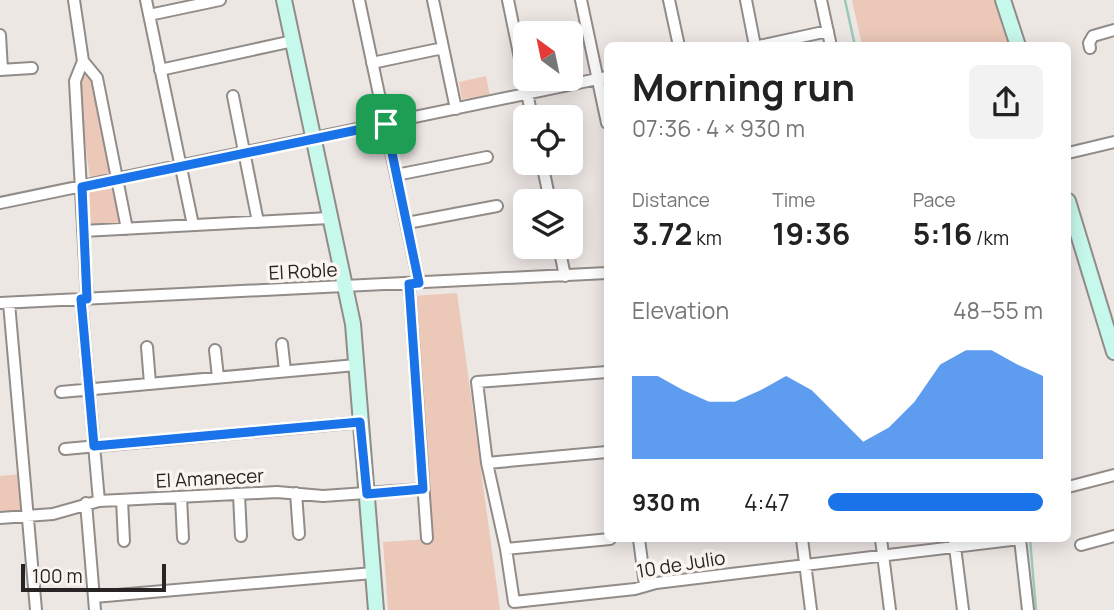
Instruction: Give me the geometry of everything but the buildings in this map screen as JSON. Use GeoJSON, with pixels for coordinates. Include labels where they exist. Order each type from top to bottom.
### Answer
{"type":"FeatureCollection","features":[{"type":"Feature","properties":{"kind":"street"},"geometry":{"type":"LineString","coordinates":[[75,0],[83,61],[75,81],[82,187],[84,299],[99,500]]}},
{"type":"Feature","properties":{"kind":"street"},"geometry":{"type":"LineString","coordinates":[[146,0],[193,225]]}},
{"type":"Feature","properties":{"kind":"street"},"geometry":{"type":"LineString","coordinates":[[149,15],[220,0]]}},
{"type":"Feature","properties":{"kind":"street"},"geometry":{"type":"LineString","coordinates":[[284,0],[352,324],[376,610]]}},
{"type":"Feature","properties":{"kind":"street"},"geometry":{"type":"LineString","coordinates":[[359,0],[407,223],[414,284],[427,538]]}},
{"type":"Feature","properties":{"kind":"street"},"geometry":{"type":"LineString","coordinates":[[433,0],[456,109]]}},
{"type":"Feature","properties":{"kind":"street"},"geometry":{"type":"LineString","coordinates":[[508,0],[530,105]]}},
{"type":"Feature","properties":{"kind":"street"},"geometry":{"type":"LineString","coordinates":[[0,202],[118,180],[603,78],[581,0]]}},
{"type":"Feature","properties":{"kind":"street"},"geometry":{"type":"LineString","coordinates":[[669,0],[677,42]]}},
{"type":"Feature","properties":{"kind":"street"},"geometry":{"type":"LineString","coordinates":[[746,0],[756,42]]}},
{"type":"Feature","properties":{"kind":"street"},"geometry":{"type":"LineString","coordinates":[[821,0],[830,42]]}},
{"type":"Feature","properties":{"kind":"street"},"geometry":{"type":"LineString","coordinates":[[1003,0],[1017,42]]}},
{"type":"Feature","properties":{"kind":"street"},"geometry":{"type":"LineString","coordinates":[[1090,48],[1088,43],[1093,36],[1114,30]]}},
{"type":"Feature","properties":{"kind":"street"},"geometry":{"type":"LineString","coordinates":[[776,42],[828,31]]}},
{"type":"Feature","properties":{"kind":"street"},"geometry":{"type":"LineString","coordinates":[[0,35],[1,70],[32,68]]}},
{"type":"Feature","properties":{"kind":"street"},"geometry":{"type":"LineString","coordinates":[[160,69],[293,41]]}},
{"type":"Feature","properties":{"kind":"street"},"geometry":{"type":"LineString","coordinates":[[372,63],[443,48]]}},
{"type":"Feature","properties":{"kind":"street"},"geometry":{"type":"LineString","coordinates":[[83,61],[97,78],[128,229]]}},
{"type":"Feature","properties":{"kind":"street"},"geometry":{"type":"LineString","coordinates":[[233,96],[258,222]]}},
{"type":"Feature","properties":{"kind":"street"},"geometry":{"type":"LineString","coordinates":[[1071,152],[1114,142]]}},
{"type":"Feature","properties":{"kind":"street"},"geometry":{"type":"LineString","coordinates":[[396,175],[487,157]]}},
{"type":"Feature","properties":{"kind":"street"},"geometry":{"type":"LineString","coordinates":[[407,223],[497,206]]}},
{"type":"Feature","properties":{"kind":"street"},"geometry":{"type":"LineString","coordinates":[[1071,211],[1114,352]]}},
{"type":"Feature","properties":{"kind":"street"},"geometry":{"type":"LineString","coordinates":[[83,231],[329,218]]}},
{"type":"Feature","properties":{"kind":"street"},"geometry":{"type":"LineString","coordinates":[[561,259],[565,276]]}},
{"type":"Feature","properties":{"kind":"street","name":"El Roble"},"geometry":{"type":"LineString","coordinates":[[4,303],[604,273]]}},
{"type":"Feature","properties":{"kind":"street"},"geometry":{"type":"LineString","coordinates":[[4,303],[36,610]]}},
{"type":"Feature","properties":{"kind":"street"},"geometry":{"type":"LineString","coordinates":[[282,344],[285,371]]}},
{"type":"Feature","properties":{"kind":"street"},"geometry":{"type":"LineString","coordinates":[[147,347],[150,383]]}},
{"type":"Feature","properties":{"kind":"street"},"geometry":{"type":"LineString","coordinates":[[215,350],[218,377]]}},
{"type":"Feature","properties":{"kind":"street"},"geometry":{"type":"LineString","coordinates":[[61,391],[356,365]]}},
{"type":"Feature","properties":{"kind":"street"},"geometry":{"type":"LineString","coordinates":[[604,372],[477,383],[487,463],[506,549],[604,540]]}},
{"type":"Feature","properties":{"kind":"street"},"geometry":{"type":"LineString","coordinates":[[65,449],[360,422]]}},
{"type":"Feature","properties":{"kind":"street"},"geometry":{"type":"LineString","coordinates":[[487,463],[604,452]]}},
{"type":"Feature","properties":{"kind":"street"},"geometry":{"type":"LineString","coordinates":[[1071,486],[1114,475]]}},
{"type":"Feature","properties":{"kind":"street","name":"El Amanecer"},"geometry":{"type":"LineString","coordinates":[[0,518],[52,514],[99,500],[296,492],[323,496],[423,489]]}},
{"type":"Feature","properties":{"kind":"street"},"geometry":{"type":"LineString","coordinates":[[296,492],[299,534]]}},
{"type":"Feature","properties":{"kind":"street"},"geometry":{"type":"LineString","coordinates":[[239,495],[241,537]]}},
{"type":"Feature","properties":{"kind":"street"},"geometry":{"type":"LineString","coordinates":[[181,497],[183,538]]}},
{"type":"Feature","properties":{"kind":"street"},"geometry":{"type":"LineString","coordinates":[[122,499],[124,541]]}},
{"type":"Feature","properties":{"kind":"street"},"geometry":{"type":"LineString","coordinates":[[86,503],[95,610]]}},
{"type":"Feature","properties":{"kind":"street"},"geometry":{"type":"LineString","coordinates":[[1081,544],[1114,536]]}},
{"type":"Feature","properties":{"kind":"street"},"geometry":{"type":"LineString","coordinates":[[639,542],[645,585]]}},
{"type":"Feature","properties":{"kind":"street"},"geometry":{"type":"LineString","coordinates":[[802,542],[811,610]]}},
{"type":"Feature","properties":{"kind":"street"},"geometry":{"type":"LineString","coordinates":[[881,542],[890,610]]}},
{"type":"Feature","properties":{"kind":"street"},"geometry":{"type":"LineString","coordinates":[[1020,542],[1028,610]]}},
{"type":"Feature","properties":{"kind":"street"},"geometry":{"type":"LineString","coordinates":[[955,543],[963,610]]}},
{"type":"Feature","properties":{"kind":"street","name":"10 de Julio"},"geometry":{"type":"LineString","coordinates":[[506,549],[514,602],[635,589],[645,585],[883,555],[955,543]]}},
{"type":"Feature","properties":{"kind":"street"},"geometry":{"type":"LineString","coordinates":[[94,597],[373,573]]}},
{"type":"Feature","properties":{"kind":"shaded area"},"geometry":{"type":"Polygon","coordinates":[[[852,0],[994,0],[1007,42],[861,42],[852,0]]]}},
{"type":"Feature","properties":{"kind":"shaded area"},"geometry":{"type":"Polygon","coordinates":[[[85,74],[92,78],[111,174],[90,178],[77,83],[85,74]]]}},
{"type":"Feature","properties":{"kind":"shaded area"},"geometry":{"type":"Polygon","coordinates":[[[486,76],[490,96],[462,99],[459,82],[486,76]]]}},
{"type":"Feature","properties":{"kind":"shaded area"},"geometry":{"type":"Polygon","coordinates":[[[116,188],[122,223],[88,227],[86,193],[116,188]]]}},
{"type":"Feature","properties":{"kind":"shaded area"},"geometry":{"type":"Polygon","coordinates":[[[457,293],[500,610],[388,610],[383,542],[430,539],[412,296],[457,293]]]}},
{"type":"Feature","properties":{"kind":"shaded area"},"geometry":{"type":"Polygon","coordinates":[[[21,474],[24,511],[0,513],[0,476],[21,474]]]}},
{"type":"Feature","properties":{"kind":"waterway"},"geometry":{"type":"LineString","coordinates":[[845,0],[854,42]]}},
{"type":"Feature","properties":{"kind":"waterway"},"geometry":{"type":"LineString","coordinates":[[1030,542],[1036,610]]}},
{"type":"Feature","properties":{"kind":"route"},"geometry":{"type":"LineString","coordinates":[[386,124],[419,283],[409,284],[423,489],[367,494],[360,422],[94,446],[81,299],[87,299],[82,187],[386,124]]}}]}
